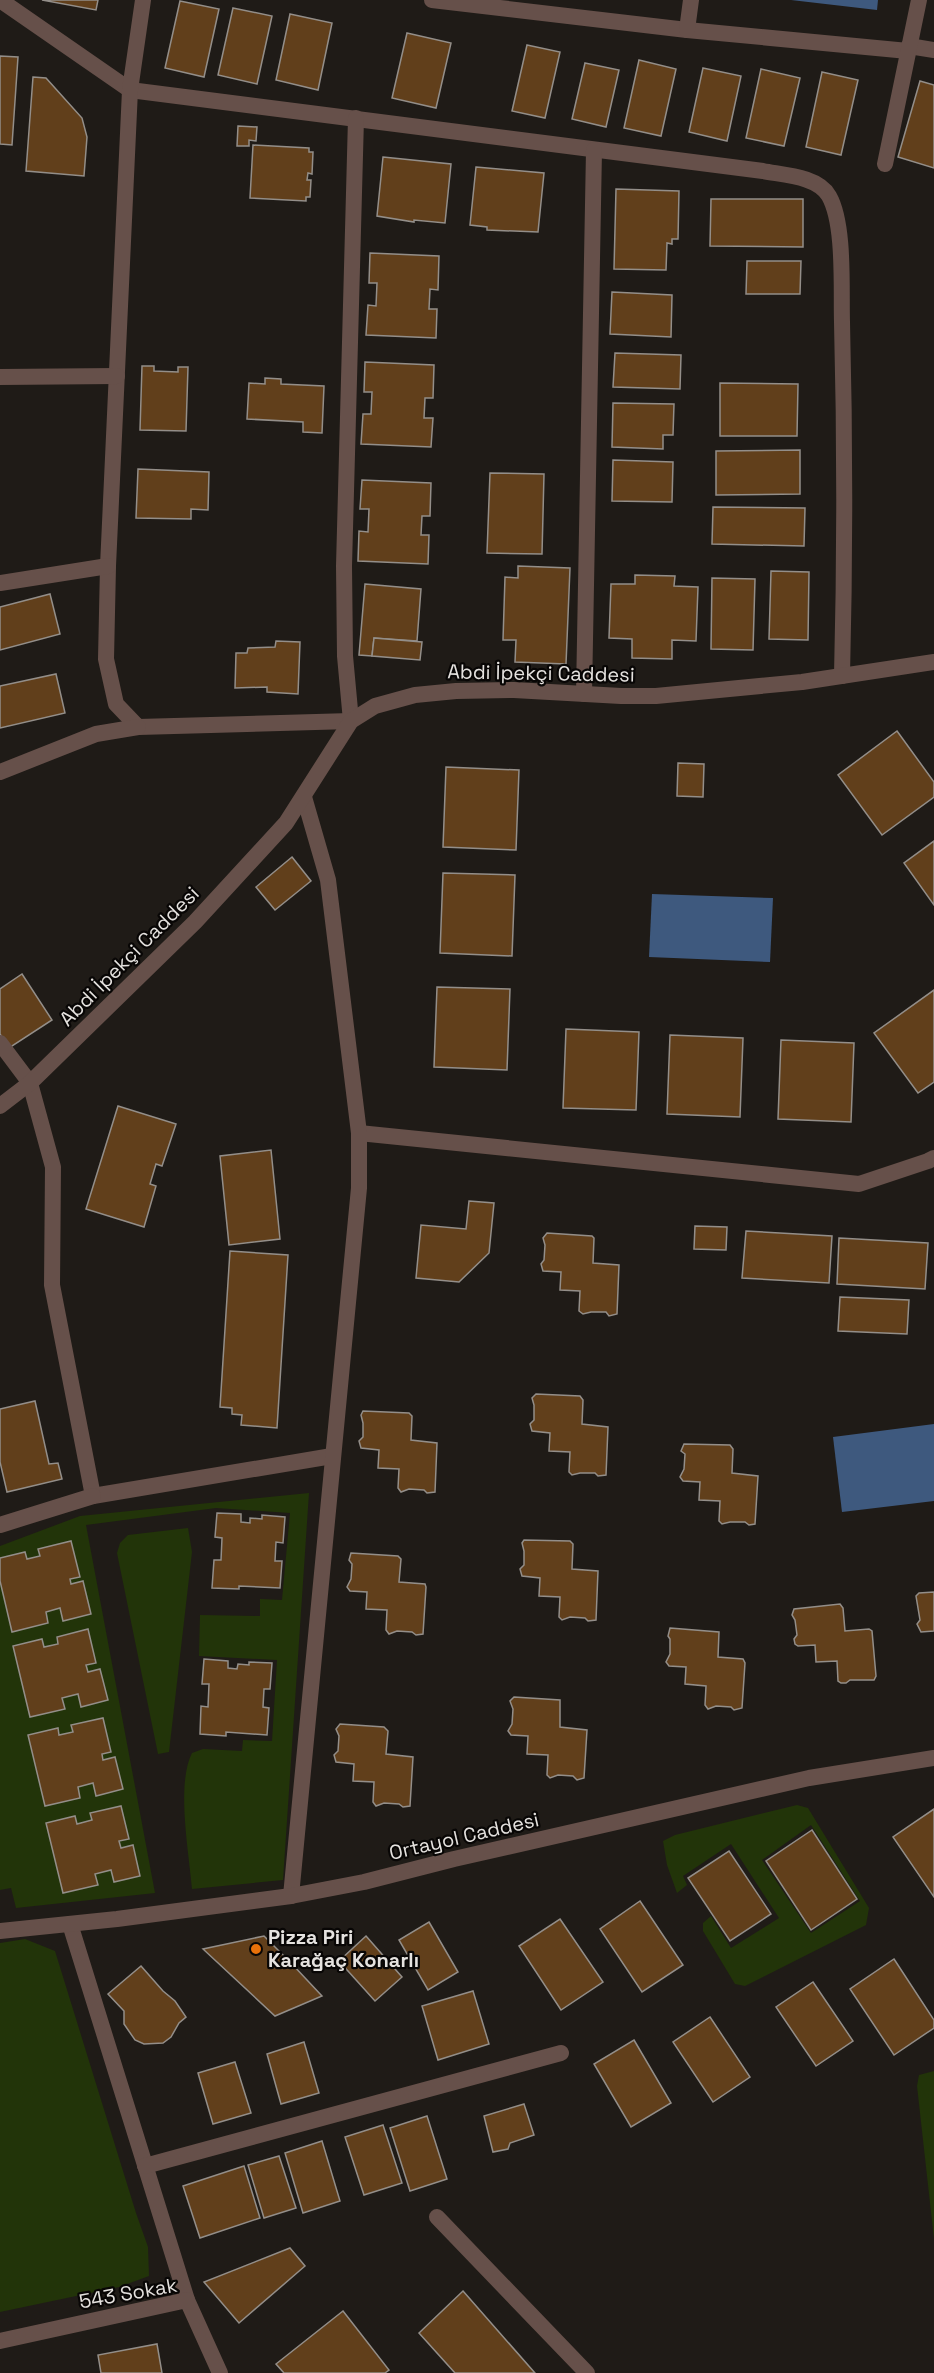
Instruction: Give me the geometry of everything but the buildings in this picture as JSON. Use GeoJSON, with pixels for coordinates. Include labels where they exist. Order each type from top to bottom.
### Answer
{"type":"FeatureCollection","features":[{"type":"Feature","properties":{"kind":"street"},"geometry":{"type":"LineString","coordinates":[[0,0],[130,90],[763,171],[813,183],[828,193],[835,209],[841,280],[845,526],[842,676]]}},
{"type":"Feature","properties":{"kind":"street"},"geometry":{"type":"LineString","coordinates":[[138,727],[116,704],[106,659],[108,566],[130,90],[143,0]]}},
{"type":"Feature","properties":{"kind":"street"},"geometry":{"type":"LineString","coordinates":[[432,0],[687,30],[934,50]]}},
{"type":"Feature","properties":{"kind":"street"},"geometry":{"type":"LineString","coordinates":[[687,30],[691,0]]}},
{"type":"Feature","properties":{"kind":"street"},"geometry":{"type":"LineString","coordinates":[[885,165],[919,0]]}},
{"type":"Feature","properties":{"kind":"street"},"geometry":{"type":"LineString","coordinates":[[0,772],[96,734],[138,727],[351,721],[345,656],[344,566],[356,118]]}},
{"type":"Feature","properties":{"kind":"street"},"geometry":{"type":"LineString","coordinates":[[584,694],[594,150]]}},
{"type":"Feature","properties":{"kind":"street"},"geometry":{"type":"LineString","coordinates":[[0,377],[117,376]]}},
{"type":"Feature","properties":{"kind":"street"},"geometry":{"type":"LineString","coordinates":[[0,583],[108,566]]}},
{"type":"Feature","properties":{"kind":"street","name":"Abdi İpekçi Caddesi"},"geometry":{"type":"LineString","coordinates":[[0,1106],[30,1083],[195,922],[286,823],[351,721],[375,706],[415,694],[514,690],[656,696],[780,684],[934,662]]}},
{"type":"Feature","properties":{"kind":"street"},"geometry":{"type":"LineString","coordinates":[[291,1896],[358,1188],[358,1133],[328,880],[304,797]]}},
{"type":"Feature","properties":{"kind":"street"},"geometry":{"type":"LineString","coordinates":[[0,1043],[30,1083],[53,1167],[52,1285],[93,1496]]}},
{"type":"Feature","properties":{"kind":"street"},"geometry":{"type":"LineString","coordinates":[[358,1133],[859,1184],[934,1158]]}},
{"type":"Feature","properties":{"kind":"street"},"geometry":{"type":"LineString","coordinates":[[0,1525],[93,1496],[332,1456]]}},
{"type":"Feature","properties":{"kind":"street","name":"Ortayol Caddesi"},"geometry":{"type":"LineString","coordinates":[[0,1931],[291,1896],[809,1778],[934,1758]]}},
{"type":"Feature","properties":{"kind":"street"},"geometry":{"type":"LineString","coordinates":[[70,1924],[187,2300]]}},
{"type":"Feature","properties":{"kind":"street"},"geometry":{"type":"LineString","coordinates":[[145,2166],[561,2053]]}},
{"type":"Feature","properties":{"kind":"street"},"geometry":{"type":"LineString","coordinates":[[437,2217],[587,2373]]}},
{"type":"Feature","properties":{"kind":"street","name":"543 Sokak"},"geometry":{"type":"LineString","coordinates":[[0,2341],[187,2300],[220,2373]]}},
{"type":"Feature","properties":{"kind":"green space"},"geometry":{"type":"Polygon","coordinates":[[[309,1493],[283,1880],[192,1889],[184,1800],[187,1766],[192,1753],[203,1749],[242,1751],[243,1740],[272,1741],[277,1660],[199,1656],[200,1615],[260,1616],[260,1599],[282,1600],[290,1513],[216,1508],[86,1525],[155,1893],[16,1908],[11,1888],[0,1890],[0,1546],[80,1516],[309,1493]]]}},
{"type":"Feature","properties":{"kind":"green space"},"geometry":{"type":"Polygon","coordinates":[[[188,1528],[192,1552],[169,1752],[158,1754],[117,1553],[120,1543],[128,1535],[188,1528]]]}},
{"type":"Feature","properties":{"kind":"green space"},"geometry":{"type":"Polygon","coordinates":[[[797,1805],[808,1808],[869,1908],[866,1925],[745,1986],[735,1984],[703,1931],[703,1923],[711,1916],[731,1948],[779,1918],[731,1844],[683,1876],[687,1885],[677,1893],[667,1865],[663,1841],[675,1835],[797,1805]],[[811,1825],[762,1860],[811,1933],[860,1901],[811,1825]]]}},
{"type":"Feature","properties":{"kind":"green space"},"geometry":{"type":"Polygon","coordinates":[[[25,1939],[55,1951],[148,2247],[149,2276],[119,2287],[0,2312],[0,1943],[25,1939]]]}},
{"type":"Feature","properties":{"kind":"green space"},"geometry":{"type":"Polygon","coordinates":[[[934,2071],[934,2239],[917,2086],[919,2075],[934,2071]]]}},
{"type":"Feature","properties":{"kind":"water"},"geometry":{"type":"Polygon","coordinates":[[[791,0],[878,0],[877,10],[791,0]]]}},
{"type":"Feature","properties":{"kind":"water"},"geometry":{"type":"Polygon","coordinates":[[[652,894],[773,898],[770,962],[649,957],[652,894]]]}},
{"type":"Feature","properties":{"kind":"water"},"geometry":{"type":"Polygon","coordinates":[[[934,1424],[934,1501],[842,1512],[833,1437],[934,1424]]]}},
{"type":"Feature","properties":{"kind":"place","name":"Pizza Piri Karağaç Konarlı"},"geometry":{"type":"Point","coordinates":[256,1949]}}]}
